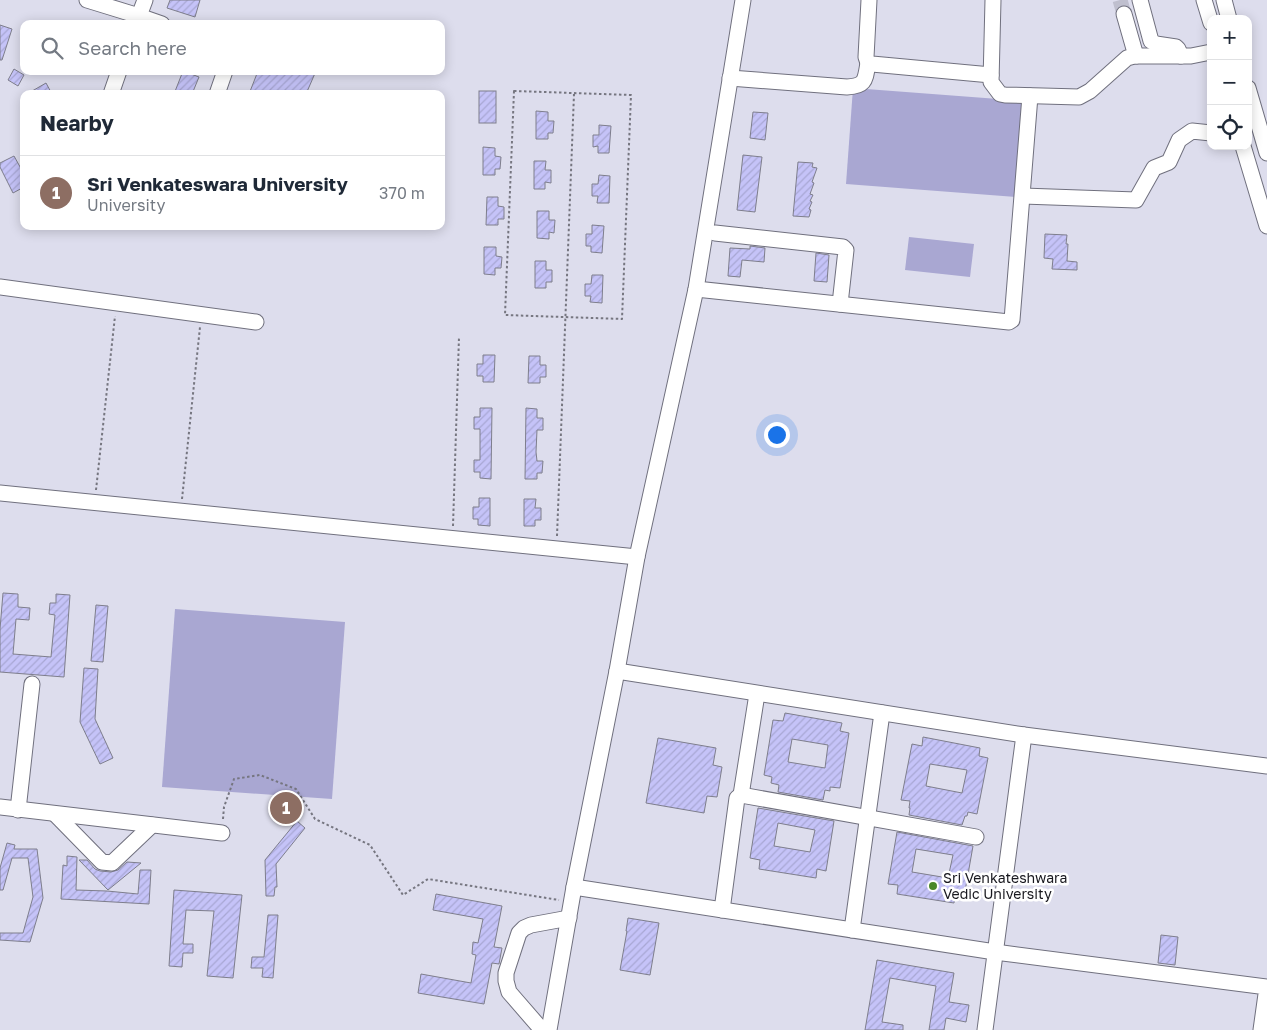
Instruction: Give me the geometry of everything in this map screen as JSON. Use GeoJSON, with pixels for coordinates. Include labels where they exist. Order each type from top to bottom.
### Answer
{"type":"FeatureCollection","features":[{"type":"Feature","properties":{"kind":"street"},"geometry":{"type":"LineString","coordinates":[[87,0],[138,20],[145,0]]}},
{"type":"Feature","properties":{"kind":"street"},"geometry":{"type":"LineString","coordinates":[[549,1030],[637,557],[696,288],[743,0]]}},
{"type":"Feature","properties":{"kind":"street"},"geometry":{"type":"LineString","coordinates":[[730,78],[846,87],[862,84],[865,79],[868,62],[866,57],[869,0]]}},
{"type":"Feature","properties":{"kind":"street"},"geometry":{"type":"LineString","coordinates":[[993,0],[991,82],[1000,94],[1005,96],[1079,97],[1084,95],[1127,58],[1136,56],[1156,44],[1176,47],[1181,56],[1207,53]]}},
{"type":"Feature","properties":{"kind":"street"},"geometry":{"type":"LineString","coordinates":[[1140,0],[1151,48]]}},
{"type":"Feature","properties":{"kind":"street"},"geometry":{"type":"LineString","coordinates":[[1204,0],[1209,15]]}},
{"type":"Feature","properties":{"kind":"street"},"geometry":{"type":"LineString","coordinates":[[1224,0],[1228,15]]}},
{"type":"Feature","properties":{"kind":"street"},"geometry":{"type":"LineString","coordinates":[[1124,14],[1136,56]]}},
{"type":"Feature","properties":{"kind":"street"},"geometry":{"type":"LineString","coordinates":[[868,62],[872,64],[991,76]]}},
{"type":"Feature","properties":{"kind":"street"},"geometry":{"type":"LineString","coordinates":[[112,90],[118,75]]}},
{"type":"Feature","properties":{"kind":"street"},"geometry":{"type":"LineString","coordinates":[[218,90],[224,75]]}},
{"type":"Feature","properties":{"kind":"street"},"geometry":{"type":"LineString","coordinates":[[696,288],[1011,321],[1030,96]]}},
{"type":"Feature","properties":{"kind":"street"},"geometry":{"type":"LineString","coordinates":[[1252,102],[1265,148]]}},
{"type":"Feature","properties":{"kind":"street"},"geometry":{"type":"LineString","coordinates":[[1023,196],[1136,200],[1154,168],[1169,162],[1179,140],[1192,131],[1207,133]]}},
{"type":"Feature","properties":{"kind":"street"},"geometry":{"type":"LineString","coordinates":[[1252,141],[1265,148]]}},
{"type":"Feature","properties":{"kind":"street"},"geometry":{"type":"LineString","coordinates":[[1245,150],[1267,226]]}},
{"type":"Feature","properties":{"kind":"street"},"geometry":{"type":"LineString","coordinates":[[715,233],[843,247],[846,250],[840,304]]}},
{"type":"Feature","properties":{"kind":"street"},"geometry":{"type":"LineString","coordinates":[[0,287],[256,322]]}},
{"type":"Feature","properties":{"kind":"street"},"geometry":{"type":"LineString","coordinates":[[0,493],[637,557]]}},
{"type":"Feature","properties":{"kind":"street"},"geometry":{"type":"LineString","coordinates":[[617,671],[1024,735],[1267,766]]}},
{"type":"Feature","properties":{"kind":"street"},"geometry":{"type":"LineString","coordinates":[[18,810],[32,684]]}},
{"type":"Feature","properties":{"kind":"street"},"geometry":{"type":"LineString","coordinates":[[722,910],[738,798],[741,795],[757,694]]}},
{"type":"Feature","properties":{"kind":"street"},"geometry":{"type":"LineString","coordinates":[[852,930],[882,713]]}},
{"type":"Feature","properties":{"kind":"street"},"geometry":{"type":"LineString","coordinates":[[985,1030],[1024,735]]}},
{"type":"Feature","properties":{"kind":"street"},"geometry":{"type":"LineString","coordinates":[[741,795],[976,838]]}},
{"type":"Feature","properties":{"kind":"street"},"geometry":{"type":"LineString","coordinates":[[0,808],[222,833]]}},
{"type":"Feature","properties":{"kind":"street"},"geometry":{"type":"LineString","coordinates":[[55,814],[102,862],[112,863],[152,825]]}},
{"type":"Feature","properties":{"kind":"street"},"geometry":{"type":"LineString","coordinates":[[573,895],[722,910],[995,952],[1267,987],[1261,1030]]}},
{"type":"Feature","properties":{"kind":"street"},"geometry":{"type":"LineString","coordinates":[[542,1030],[509,992],[506,972],[519,933],[524,928],[569,918]]}},
{"type":"Feature","properties":{"kind":"path"},"geometry":{"type":"LineString","coordinates":[[514,91],[574,93],[631,95],[622,319],[505,315],[514,91]]}},
{"type":"Feature","properties":{"kind":"path"},"geometry":{"type":"LineString","coordinates":[[556,549],[574,93]]}},
{"type":"Feature","properties":{"kind":"path"},"geometry":{"type":"LineString","coordinates":[[95,502],[116,303]]}},
{"type":"Feature","properties":{"kind":"path"},"geometry":{"type":"LineString","coordinates":[[180,511],[201,314]]}},
{"type":"Feature","properties":{"kind":"path"},"geometry":{"type":"LineString","coordinates":[[452,538],[459,338]]}},
{"type":"Feature","properties":{"kind":"path"},"geometry":{"type":"LineString","coordinates":[[222,833],[224,806],[234,778],[260,775],[296,789],[315,819],[370,845],[402,894],[428,879],[573,895]]}},
{"type":"Feature","properties":{"kind":"shaded area"},"geometry":{"type":"Polygon","coordinates":[[[853,88],[1024,101],[1016,197],[846,184],[853,88]]]}},
{"type":"Feature","properties":{"kind":"shaded area"},"geometry":{"type":"Polygon","coordinates":[[[909,237],[974,244],[970,277],[905,270],[909,237]]]}},
{"type":"Feature","properties":{"kind":"shaded area"},"geometry":{"type":"Polygon","coordinates":[[[175,609],[345,622],[332,799],[162,787],[175,609]]]}},
{"type":"Feature","properties":{"kind":"building"},"geometry":{"type":"Polygon","coordinates":[[[170,0],[200,0],[195,17],[167,8],[170,0]]]}},
{"type":"Feature","properties":{"kind":"building"},"geometry":{"type":"Polygon","coordinates":[[[0,25],[12,29],[2,60],[0,60],[0,25]]]}},
{"type":"Feature","properties":{"kind":"building"},"geometry":{"type":"Polygon","coordinates":[[[14,69],[20,73],[20,75],[24,75],[18,86],[8,80],[14,69]]]}},
{"type":"Feature","properties":{"kind":"building"},"geometry":{"type":"Polygon","coordinates":[[[181,75],[199,77],[194,90],[176,90],[181,75]]]}},
{"type":"Feature","properties":{"kind":"building"},"geometry":{"type":"Polygon","coordinates":[[[256,75],[314,75],[308,90],[251,90],[256,75]]]}},
{"type":"Feature","properties":{"kind":"building"},"geometry":{"type":"Polygon","coordinates":[[[46,83],[50,90],[34,90],[46,83]]]}},
{"type":"Feature","properties":{"kind":"building"},"geometry":{"type":"Polygon","coordinates":[[[479,91],[496,91],[496,123],[479,123],[479,91]]]}},
{"type":"Feature","properties":{"kind":"building"},"geometry":{"type":"Polygon","coordinates":[[[536,111],[548,112],[548,121],[554,121],[553,133],[548,133],[548,139],[536,139],[536,111]]]}},
{"type":"Feature","properties":{"kind":"building"},"geometry":{"type":"Polygon","coordinates":[[[753,112],[768,113],[765,140],[750,138],[753,112]]]}},
{"type":"Feature","properties":{"kind":"building"},"geometry":{"type":"Polygon","coordinates":[[[599,125],[611,126],[609,153],[598,153],[598,146],[593,147],[593,135],[599,135],[599,125]]]}},
{"type":"Feature","properties":{"kind":"building"},"geometry":{"type":"Polygon","coordinates":[[[483,147],[495,148],[495,156],[501,157],[500,169],[495,169],[495,175],[483,175],[483,147]]]}},
{"type":"Feature","properties":{"kind":"building"},"geometry":{"type":"Polygon","coordinates":[[[743,155],[762,157],[755,212],[737,210],[743,155]]]}},
{"type":"Feature","properties":{"kind":"building"},"geometry":{"type":"Polygon","coordinates":[[[14,156],[20,167],[20,189],[13,193],[0,167],[0,163],[14,156]]]}},
{"type":"Feature","properties":{"kind":"building"},"geometry":{"type":"Polygon","coordinates":[[[534,161],[546,161],[545,170],[551,170],[551,183],[545,182],[545,189],[534,189],[534,161]]]}},
{"type":"Feature","properties":{"kind":"building"},"geometry":{"type":"Polygon","coordinates":[[[798,162],[813,163],[812,167],[817,168],[810,194],[813,195],[810,201],[812,202],[809,209],[811,210],[809,217],[793,216],[798,162]]]}},
{"type":"Feature","properties":{"kind":"building"},"geometry":{"type":"Polygon","coordinates":[[[599,175],[610,176],[609,203],[597,203],[598,196],[592,196],[592,184],[598,184],[599,175]]]}},
{"type":"Feature","properties":{"kind":"building"},"geometry":{"type":"Polygon","coordinates":[[[487,197],[498,197],[498,206],[504,207],[504,219],[498,219],[498,225],[486,225],[487,197]]]}},
{"type":"Feature","properties":{"kind":"building"},"geometry":{"type":"Polygon","coordinates":[[[537,211],[549,211],[549,220],[555,220],[554,233],[549,232],[549,239],[537,238],[537,211]]]}},
{"type":"Feature","properties":{"kind":"building"},"geometry":{"type":"Polygon","coordinates":[[[592,225],[604,226],[602,253],[591,252],[591,246],[586,246],[586,234],[592,234],[592,225]]]}},
{"type":"Feature","properties":{"kind":"building"},"geometry":{"type":"Polygon","coordinates":[[[1045,234],[1067,235],[1067,261],[1077,262],[1077,270],[1052,269],[1053,259],[1044,258],[1045,234]]]}},
{"type":"Feature","properties":{"kind":"building"},"geometry":{"type":"Polygon","coordinates":[[[750,246],[765,248],[764,262],[742,260],[740,277],[728,276],[730,248],[750,249],[750,246]]]}},
{"type":"Feature","properties":{"kind":"building"},"geometry":{"type":"Polygon","coordinates":[[[484,247],[496,247],[496,256],[502,257],[501,268],[495,268],[495,275],[484,274],[484,247]]]}},
{"type":"Feature","properties":{"kind":"building"},"geometry":{"type":"Polygon","coordinates":[[[816,253],[829,255],[827,282],[814,281],[816,253]]]}},
{"type":"Feature","properties":{"kind":"building"},"geometry":{"type":"Polygon","coordinates":[[[535,261],[546,261],[546,270],[552,270],[552,282],[546,282],[546,288],[535,288],[535,261]]]}},
{"type":"Feature","properties":{"kind":"building"},"geometry":{"type":"Polygon","coordinates":[[[592,275],[603,275],[602,303],[590,302],[591,296],[585,296],[585,284],[591,284],[592,275]]]}},
{"type":"Feature","properties":{"kind":"building"},"geometry":{"type":"Polygon","coordinates":[[[483,355],[495,355],[494,382],[483,382],[483,376],[477,376],[477,364],[483,364],[483,355]]]}},
{"type":"Feature","properties":{"kind":"building"},"geometry":{"type":"Polygon","coordinates":[[[529,356],[540,356],[540,365],[546,365],[546,377],[540,377],[540,383],[528,383],[529,356]]]}},
{"type":"Feature","properties":{"kind":"building"},"geometry":{"type":"Polygon","coordinates":[[[480,408],[492,408],[491,479],[480,478],[480,472],[474,472],[474,460],[480,460],[480,429],[474,429],[474,417],[480,417],[480,408]]]}},
{"type":"Feature","properties":{"kind":"building"},"geometry":{"type":"Polygon","coordinates":[[[526,408],[537,409],[537,418],[543,418],[543,430],[537,430],[537,461],[543,461],[542,473],[537,473],[537,479],[525,479],[526,408]]]}},
{"type":"Feature","properties":{"kind":"building"},"geometry":{"type":"Polygon","coordinates":[[[479,498],[490,498],[490,526],[478,525],[478,519],[473,519],[473,507],[479,507],[479,498]]]}},
{"type":"Feature","properties":{"kind":"building"},"geometry":{"type":"Polygon","coordinates":[[[524,499],[536,499],[535,508],[541,508],[541,520],[535,520],[535,526],[524,526],[524,499]]]}},
{"type":"Feature","properties":{"kind":"building"},"geometry":{"type":"Polygon","coordinates":[[[3,593],[18,594],[18,607],[30,608],[29,620],[16,619],[13,654],[51,657],[55,615],[49,614],[50,603],[56,603],[56,594],[70,595],[64,677],[0,672],[0,629],[3,593]]]}},
{"type":"Feature","properties":{"kind":"building"},"geometry":{"type":"Polygon","coordinates":[[[96,605],[108,606],[103,662],[91,661],[96,605]]]}},
{"type":"Feature","properties":{"kind":"building"},"geometry":{"type":"Polygon","coordinates":[[[84,668],[98,669],[95,719],[113,758],[100,764],[80,722],[84,668]]]}},
{"type":"Feature","properties":{"kind":"building"},"geometry":{"type":"Polygon","coordinates":[[[785,713],[842,723],[840,731],[849,733],[840,788],[830,787],[830,791],[825,790],[823,800],[778,792],[779,785],[771,783],[772,777],[764,775],[773,720],[783,721],[785,713]],[[792,739],[788,762],[825,768],[828,745],[792,739]]]}},
{"type":"Feature","properties":{"kind":"building"},"geometry":{"type":"Polygon","coordinates":[[[923,737],[980,748],[979,756],[988,758],[977,814],[968,812],[962,825],[909,815],[910,801],[901,800],[912,744],[922,746],[923,737]],[[930,764],[926,786],[962,793],[967,770],[930,764]]]}},
{"type":"Feature","properties":{"kind":"building"},"geometry":{"type":"Polygon","coordinates":[[[658,738],[716,748],[713,765],[722,767],[717,797],[707,796],[704,813],[646,803],[658,738]]]}},
{"type":"Feature","properties":{"kind":"building"},"geometry":{"type":"Polygon","coordinates":[[[758,808],[834,821],[826,871],[817,869],[816,878],[759,869],[760,860],[750,858],[758,808]],[[778,823],[774,846],[810,852],[815,830],[778,823]]]}},
{"type":"Feature","properties":{"kind":"building"},"geometry":{"type":"Polygon","coordinates":[[[297,821],[305,828],[276,864],[277,887],[275,887],[274,896],[266,896],[265,860],[297,821]]]}},
{"type":"Feature","properties":{"kind":"building"},"geometry":{"type":"Polygon","coordinates":[[[897,832],[973,846],[964,897],[955,895],[954,903],[897,894],[898,885],[888,884],[897,832]],[[916,849],[912,872],[948,878],[953,855],[916,849]]]}},
{"type":"Feature","properties":{"kind":"building"},"geometry":{"type":"Polygon","coordinates":[[[7,843],[15,845],[14,849],[37,849],[43,898],[30,942],[0,940],[0,933],[23,933],[33,897],[28,858],[12,858],[3,890],[0,890],[0,868],[7,843]]]}},
{"type":"Feature","properties":{"kind":"building"},"geometry":{"type":"Polygon","coordinates":[[[67,856],[77,857],[76,890],[138,894],[140,870],[151,870],[149,904],[61,899],[63,865],[67,866],[67,856]]]}},
{"type":"Feature","properties":{"kind":"building"},"geometry":{"type":"Polygon","coordinates":[[[79,860],[87,860],[95,869],[100,871],[111,872],[118,870],[127,862],[141,863],[108,890],[79,860]]]}},
{"type":"Feature","properties":{"kind":"building"},"geometry":{"type":"Polygon","coordinates":[[[174,890],[242,895],[233,978],[207,976],[214,911],[186,910],[183,944],[193,944],[193,953],[183,953],[182,967],[169,966],[174,890]]]}},
{"type":"Feature","properties":{"kind":"building"},"geometry":{"type":"Polygon","coordinates":[[[436,894],[502,906],[494,947],[502,948],[499,964],[492,963],[484,1004],[418,993],[421,974],[471,983],[476,955],[472,954],[473,942],[478,943],[483,919],[433,910],[436,894]]]}},
{"type":"Feature","properties":{"kind":"building"},"geometry":{"type":"Polygon","coordinates":[[[268,915],[278,915],[273,978],[262,977],[263,968],[251,968],[252,957],[264,957],[268,915]]]}},
{"type":"Feature","properties":{"kind":"building"},"geometry":{"type":"Polygon","coordinates":[[[628,918],[659,923],[650,975],[620,970],[628,918]]]}},
{"type":"Feature","properties":{"kind":"building"},"geometry":{"type":"Polygon","coordinates":[[[1161,935],[1178,937],[1175,965],[1158,963],[1161,935]]]}},
{"type":"Feature","properties":{"kind":"building"},"geometry":{"type":"Polygon","coordinates":[[[877,960],[954,973],[949,1002],[969,1005],[966,1022],[946,1018],[944,1030],[929,1030],[936,986],[890,978],[882,1022],[903,1025],[903,1030],[865,1030],[877,960]]]}},
{"type":"Feature","properties":{"kind":"tunnel"},"geometry":{"type":"LineString","coordinates":[[1120,0],[1124,14]]}},
{"type":"Feature","properties":{"kind":"place","name":"Sri Venkateswara University"},"geometry":{"type":"Point","coordinates":[286,808]}},
{"type":"Feature","properties":{"kind":"place","name":"Sri Venkateshwara Vedic University"},"geometry":{"type":"Point","coordinates":[933,886]}}]}
